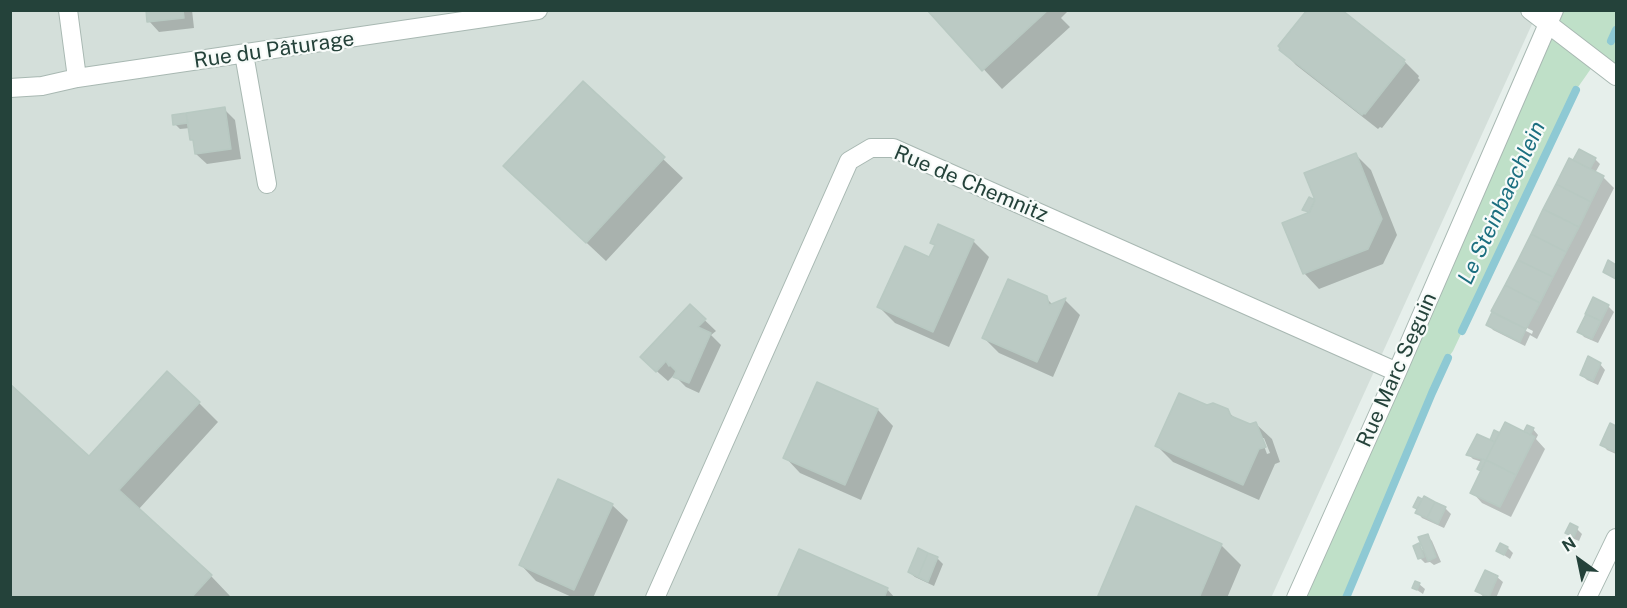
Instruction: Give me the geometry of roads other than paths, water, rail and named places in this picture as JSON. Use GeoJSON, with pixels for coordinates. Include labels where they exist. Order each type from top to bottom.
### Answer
{"type":"FeatureCollection","features":[{"type":"Feature","properties":{"kind":"street"},"geometry":{"type":"LineString","coordinates":[[68,10],[76,78]]}},
{"type":"Feature","properties":{"kind":"street","name":"Rue du Pâturage"},"geometry":{"type":"LineString","coordinates":[[10,88],[42,86],[76,78],[538,10]]}},
{"type":"Feature","properties":{"kind":"street"},"geometry":{"type":"LineString","coordinates":[[1530,10],[1551,17],[1617,76]]}},
{"type":"Feature","properties":{"kind":"street","name":"Rue Marc Seguin"},"geometry":{"type":"LineString","coordinates":[[1296,597],[1397,372],[1551,17]]}},
{"type":"Feature","properties":{"kind":"street"},"geometry":{"type":"LineString","coordinates":[[244,54],[267,184]]}},
{"type":"Feature","properties":{"kind":"street","name":"Rue de Chemnitz"},"geometry":{"type":"LineString","coordinates":[[655,597],[849,161],[871,148],[893,148],[1397,372]]}},
{"type":"Feature","properties":{"kind":"street"},"geometry":{"type":"LineString","coordinates":[[1587,597],[1617,538]]}},
{"type":"Feature","properties":{"kind":"waterway","name":"Le Steinbaechlein"},"geometry":{"type":"LineString","coordinates":[[1611,41],[1616,30]]}},
{"type":"Feature","properties":{"kind":"waterway","name":"Le Steinbaechlein"},"geometry":{"type":"LineString","coordinates":[[1462,331],[1576,90]]}},
{"type":"Feature","properties":{"kind":"waterway","name":"Le Steinbaechlein"},"geometry":{"type":"LineString","coordinates":[[1346,598],[1448,358]]}}]}
